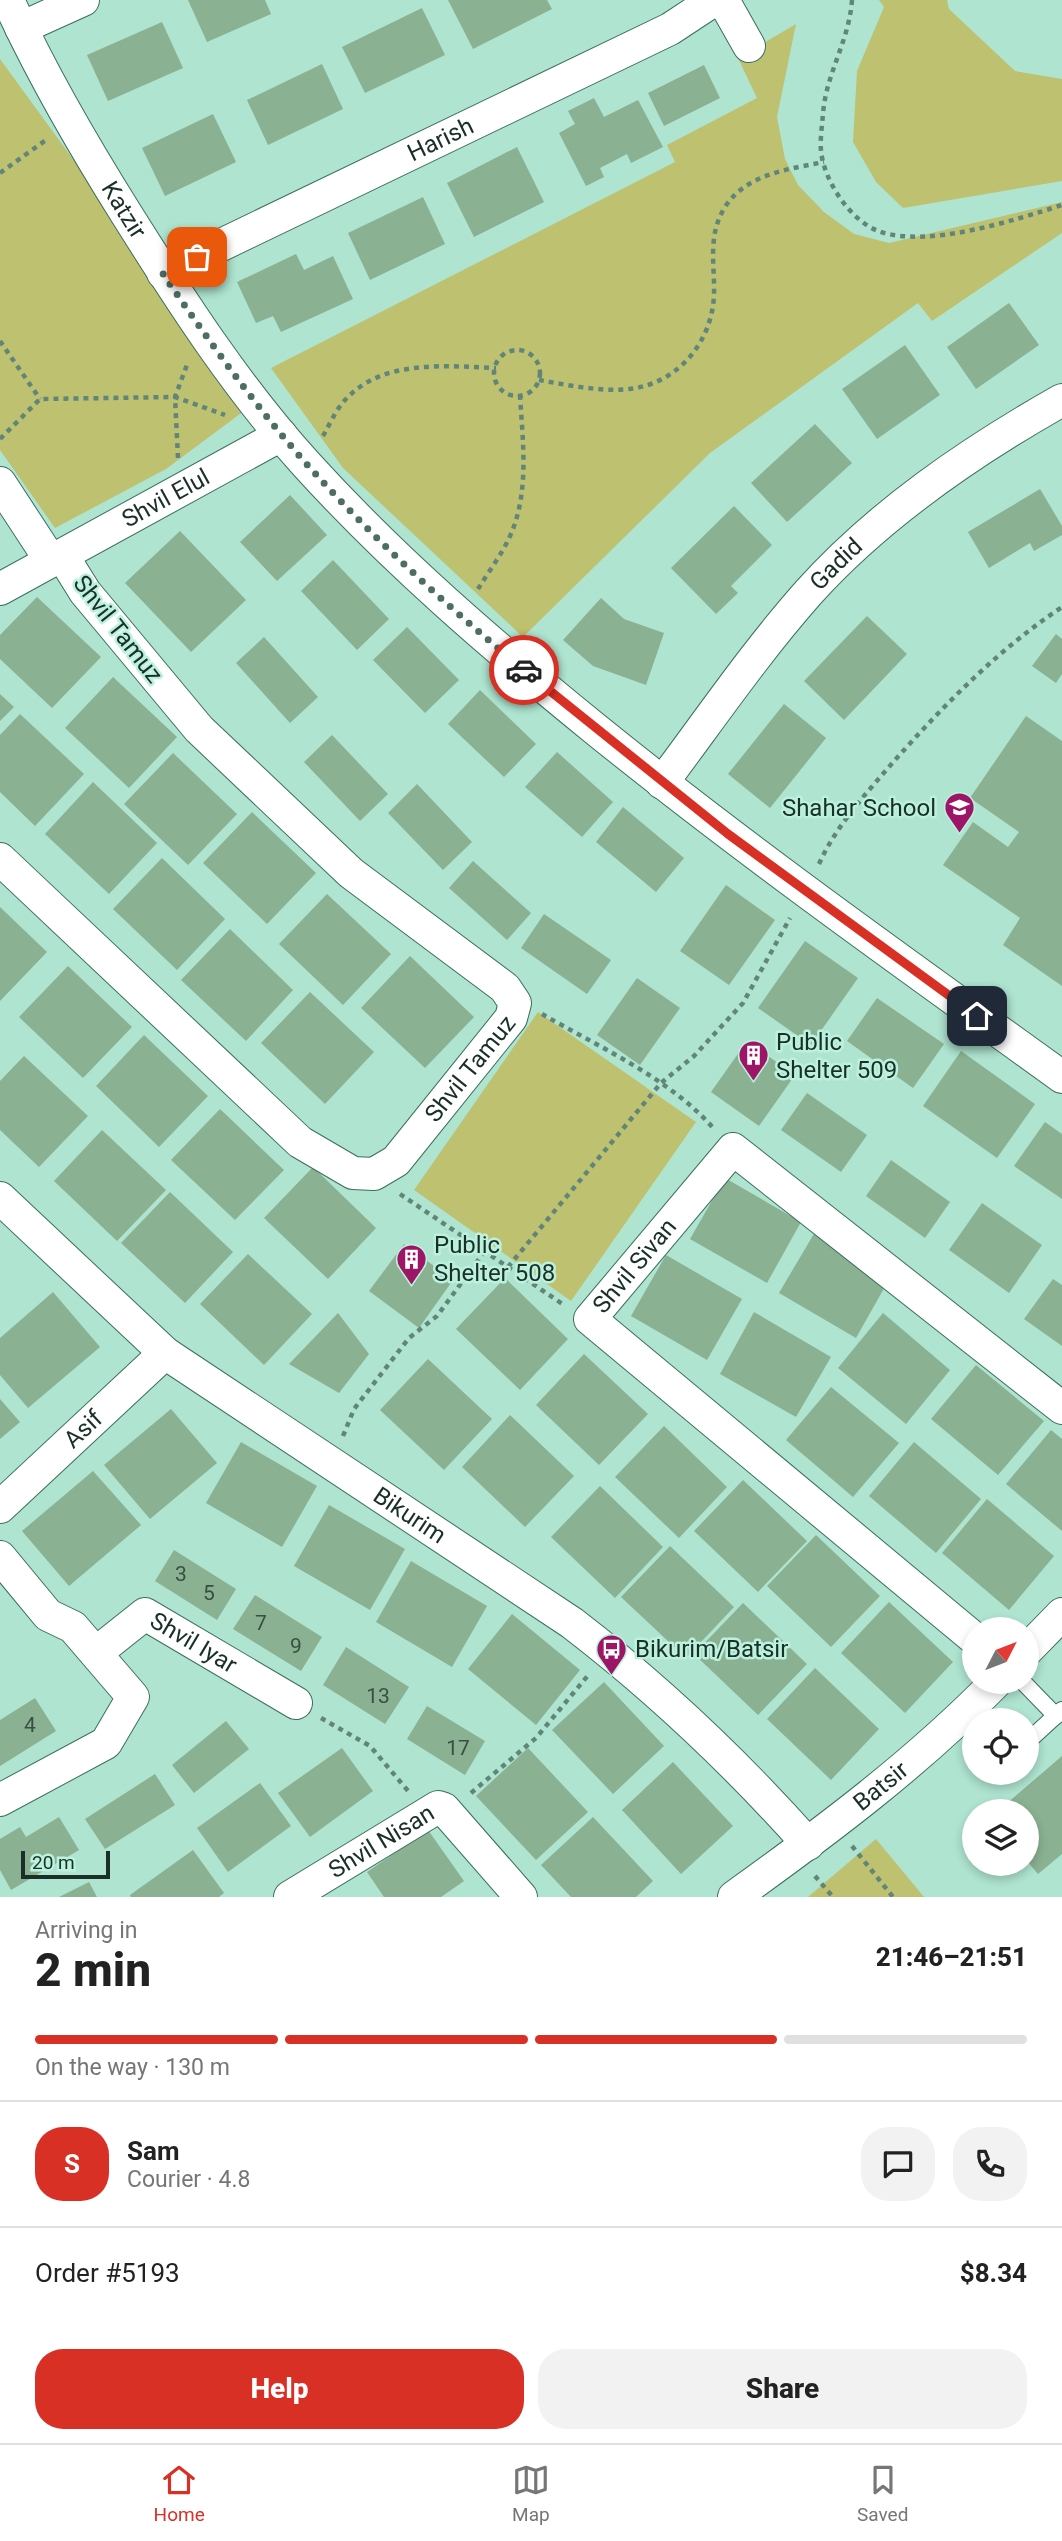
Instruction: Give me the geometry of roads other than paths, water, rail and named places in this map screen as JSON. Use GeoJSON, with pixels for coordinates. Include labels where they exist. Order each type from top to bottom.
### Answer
{"type":"FeatureCollection","features":[{"type":"Feature","properties":{"kind":"street","name":"Katzir"},"geometry":{"type":"LineString","coordinates":[[8,0],[70,123],[163,274],[222,359],[281,435],[377,538],[460,617],[662,783],[1062,1077]]}},
{"type":"Feature","properties":{"kind":"street"},"geometry":{"type":"LineString","coordinates":[[20,28],[83,0]]}},
{"type":"Feature","properties":{"kind":"street","name":"Harish"},"geometry":{"type":"LineString","coordinates":[[163,274],[670,29],[713,0]]}},
{"type":"Feature","properties":{"kind":"street"},"geometry":{"type":"LineString","coordinates":[[723,0],[749,46]]}},
{"type":"Feature","properties":{"kind":"street","name":"Gadid"},"geometry":{"type":"LineString","coordinates":[[662,783],[779,628],[810,591],[869,534],[949,470],[1005,432],[1062,400]]}},
{"type":"Feature","properties":{"kind":"street","name":"Shvil Elul"},"geometry":{"type":"LineString","coordinates":[[0,589],[281,435]]}},
{"type":"Feature","properties":{"kind":"street"},"geometry":{"type":"LineString","coordinates":[[0,483],[57,558]]}},
{"type":"Feature","properties":{"kind":"street","name":"Shvil Tamuz"},"geometry":{"type":"LineString","coordinates":[[0,859],[300,1142],[353,1173],[374,1174],[396,1161],[511,1018],[515,1003],[505,988],[351,873],[199,729],[57,558]]}},
{"type":"Feature","properties":{"kind":"street","name":"Shvil Sivan"},"geometry":{"type":"LineString","coordinates":[[962,1628],[590,1319],[733,1149],[1062,1408]]}},
{"type":"Feature","properties":{"kind":"street","name":"Bikurim"},"geometry":{"type":"LineString","coordinates":[[0,1198],[165,1353],[572,1623],[608,1651],[716,1746],[808,1844]]}},
{"type":"Feature","properties":{"kind":"street","name":"Asif"},"geometry":{"type":"LineString","coordinates":[[0,1507],[165,1353]]}},
{"type":"Feature","properties":{"kind":"street"},"geometry":{"type":"LineString","coordinates":[[0,1557],[48,1615],[74,1627],[134,1697],[106,1742],[0,1800]]}},
{"type":"Feature","properties":{"kind":"street","name":"Shvil Iyar"},"geometry":{"type":"LineString","coordinates":[[96,1653],[145,1614],[296,1703]]}},
{"type":"Feature","properties":{"kind":"street"},"geometry":{"type":"LineString","coordinates":[[1040,1637],[1062,1614]]}},
{"type":"Feature","properties":{"kind":"street","name":"Batsir"},"geometry":{"type":"LineString","coordinates":[[752,1892],[962,1717],[984,1694]]}},
{"type":"Feature","properties":{"kind":"street","name":"Shvil Nisan"},"geometry":{"type":"LineString","coordinates":[[290,1897],[437,1813],[521,1897]]}},
{"type":"Feature","properties":{"kind":"lane"},"geometry":{"type":"LineString","coordinates":[[1037,1694],[1059,1713],[1039,1731]]}},
{"type":"Feature","properties":{"kind":"place","name":"Shahar School"},"geometry":{"type":"Point","coordinates":[959,835]}},
{"type":"Feature","properties":{"kind":"place","name":"Public Shelter 509"},"geometry":{"type":"Point","coordinates":[753,1083]}},
{"type":"Feature","properties":{"kind":"place","name":"Public Shelter 508"},"geometry":{"type":"Point","coordinates":[411,1286]}},
{"type":"Feature","properties":{"kind":"place","name":"Bikurim/Batsir"},"geometry":{"type":"Point","coordinates":[612,1676]}}]}
